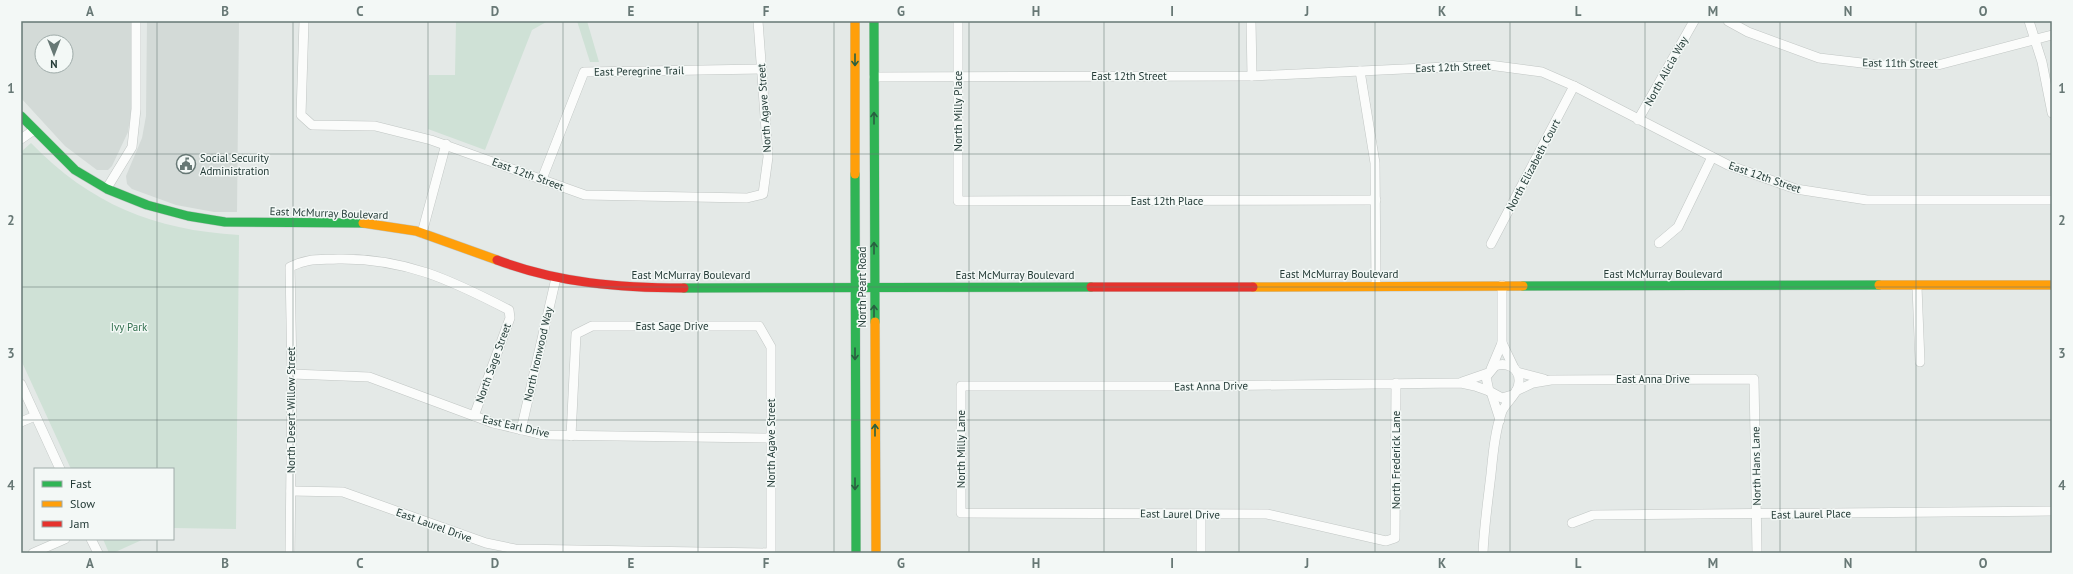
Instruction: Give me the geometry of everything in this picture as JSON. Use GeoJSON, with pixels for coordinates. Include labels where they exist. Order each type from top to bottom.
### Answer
{"type":"FeatureCollection","features":[{"type":"Feature","properties":{"kind":"street"},"geometry":{"type":"LineString","coordinates":[[107,188],[132,147],[136,109],[136,21]]}},
{"type":"Feature","properties":{"kind":"street","name":"East 12th Street"},"geometry":{"type":"LineString","coordinates":[[304,21],[301,115],[312,125],[375,126],[446,144],[585,195],[747,198],[763,194]]}},
{"type":"Feature","properties":{"kind":"street","name":"North Agave Street"},"geometry":{"type":"LineString","coordinates":[[758,21],[768,157],[763,194]]}},
{"type":"Feature","properties":{"kind":"street","name":"North Peart Road"},"geometry":{"type":"LineString","coordinates":[[855,21],[856,553]]}},
{"type":"Feature","properties":{"kind":"street","name":"North Peart Road"},"geometry":{"type":"LineString","coordinates":[[874,21],[876,553]]}},
{"type":"Feature","properties":{"kind":"street","name":"North Milly Place"},"geometry":{"type":"LineString","coordinates":[[958,21],[958,201]]}},
{"type":"Feature","properties":{"kind":"street"},"geometry":{"type":"LineString","coordinates":[[1251,21],[1252,76]]}},
{"type":"Feature","properties":{"kind":"street","name":"North Alicia Way"},"geometry":{"type":"LineString","coordinates":[[1638,120],[1694,21]]}},
{"type":"Feature","properties":{"kind":"street","name":"East 11th Street"},"geometry":{"type":"LineString","coordinates":[[1728,21],[1748,32],[1819,58],[1879,65],[1938,65],[2052,35]]}},
{"type":"Feature","properties":{"kind":"street"},"geometry":{"type":"LineString","coordinates":[[2029,21],[2042,62],[2052,113]]}},
{"type":"Feature","properties":{"kind":"street","name":"East 12th Street"},"geometry":{"type":"LineString","coordinates":[[874,77],[1252,76],[1489,65],[1542,72],[1574,86],[1728,165],[1796,189],[1867,200],[2052,200]]}},
{"type":"Feature","properties":{"kind":"street","name":"East Peregrine Trail"},"geometry":{"type":"LineString","coordinates":[[542,179],[584,72],[762,69]]}},
{"type":"Feature","properties":{"kind":"street"},"geometry":{"type":"LineString","coordinates":[[1360,71],[1375,163],[1376,286]]}},
{"type":"Feature","properties":{"kind":"street","name":"North Elizabeth Court"},"geometry":{"type":"LineString","coordinates":[[1491,244],[1574,86]]}},
{"type":"Feature","properties":{"kind":"street","name":"East McMurray Boulevard"},"geometry":{"type":"LineString","coordinates":[[21,116],[76,170],[107,188],[147,205],[187,216],[224,222],[339,223],[398,227],[445,239],[536,273],[584,285],[642,288],[1502,285],[1918,287],[2052,285]]}},
{"type":"Feature","properties":{"kind":"street"},"geometry":{"type":"LineString","coordinates":[[21,139],[34,130]]}},
{"type":"Feature","properties":{"kind":"street"},"geometry":{"type":"LineString","coordinates":[[422,233],[446,144]]}},
{"type":"Feature","properties":{"kind":"street"},"geometry":{"type":"LineString","coordinates":[[1658,243],[1678,227],[1712,157]]}},
{"type":"Feature","properties":{"kind":"street","name":"East 12th Place"},"geometry":{"type":"LineString","coordinates":[[958,201],[1376,200]]}},
{"type":"Feature","properties":{"kind":"street","name":"North Desert Willow Street"},"geometry":{"type":"LineString","coordinates":[[290,553],[292,374],[290,267],[304,260],[367,259],[414,268],[463,286],[509,310]]}},
{"type":"Feature","properties":{"kind":"street","name":"North Ironwood Way"},"geometry":{"type":"LineString","coordinates":[[521,430],[556,278]]}},
{"type":"Feature","properties":{"kind":"street"},"geometry":{"type":"LineString","coordinates":[[1500,421],[1486,382],[1489,371],[1502,343],[1502,285]]}},
{"type":"Feature","properties":{"kind":"street"},"geometry":{"type":"LineString","coordinates":[[1918,287],[1920,362]]}},
{"type":"Feature","properties":{"kind":"street","name":"North Sage Street"},"geometry":{"type":"LineString","coordinates":[[474,416],[510,318],[509,310]]}},
{"type":"Feature","properties":{"kind":"street","name":"East Sage Drive"},"geometry":{"type":"LineString","coordinates":[[571,436],[576,334],[592,326],[759,326],[764,336]]}},
{"type":"Feature","properties":{"kind":"street","name":"North Agave Street"},"geometry":{"type":"LineString","coordinates":[[764,336],[771,347],[771,553]]}},
{"type":"Feature","properties":{"kind":"street"},"geometry":{"type":"LineString","coordinates":[[1483,553],[1494,450],[1500,421],[1503,411],[1520,382],[1502,343]]}},
{"type":"Feature","properties":{"kind":"street"},"geometry":{"type":"LineString","coordinates":[[1489,371],[1500,364],[1515,370]]}},
{"type":"Feature","properties":{"kind":"street","name":"East Anna Drive"},"geometry":{"type":"LineString","coordinates":[[1515,370],[1551,380]]}},
{"type":"Feature","properties":{"kind":"street","name":"East Anna Drive"},"geometry":{"type":"LineString","coordinates":[[1461,383],[1489,371]]}},
{"type":"Feature","properties":{"kind":"street","name":"East Earl Drive"},"geometry":{"type":"LineString","coordinates":[[292,374],[369,377],[474,416],[544,435],[771,438]]}},
{"type":"Feature","properties":{"kind":"street","name":"East Anna Drive"},"geometry":{"type":"LineString","coordinates":[[1514,393],[1533,383],[1551,380],[1754,379]]}},
{"type":"Feature","properties":{"kind":"street","name":"North Hans Lane"},"geometry":{"type":"LineString","coordinates":[[1754,379],[1757,553]]}},
{"type":"Feature","properties":{"kind":"street","name":"North Frederick Lane"},"geometry":{"type":"LineString","coordinates":[[1395,538],[1396,383]]}},
{"type":"Feature","properties":{"kind":"street","name":"East Anna Drive"},"geometry":{"type":"LineString","coordinates":[[961,386],[1192,386],[1461,383],[1475,386],[1491,393]]}},
{"type":"Feature","properties":{"kind":"street"},"geometry":{"type":"LineString","coordinates":[[21,384],[60,468]]}},
{"type":"Feature","properties":{"kind":"street","name":"North Milly Lane"},"geometry":{"type":"LineString","coordinates":[[961,386],[961,513]]}},
{"type":"Feature","properties":{"kind":"street"},"geometry":{"type":"LineString","coordinates":[[1491,393],[1502,398],[1514,393]]}},
{"type":"Feature","properties":{"kind":"street"},"geometry":{"type":"LineString","coordinates":[[21,422],[35,416]]}},
{"type":"Feature","properties":{"kind":"street","name":"East Laurel Drive"},"geometry":{"type":"LineString","coordinates":[[291,491],[343,492],[486,544],[514,549],[771,553]]}},
{"type":"Feature","properties":{"kind":"street","name":"East Laurel Place"},"geometry":{"type":"LineString","coordinates":[[1572,523],[1593,515],[2052,511]]}},
{"type":"Feature","properties":{"kind":"street","name":"East Laurel Drive"},"geometry":{"type":"LineString","coordinates":[[961,513],[1267,514],[1386,541],[1395,538]]}},
{"type":"Feature","properties":{"kind":"street"},"geometry":{"type":"LineString","coordinates":[[1201,514],[1201,553]]}},
{"type":"Feature","properties":{"kind":"street"},"geometry":{"type":"LineString","coordinates":[[34,553],[63,540]]}},
{"type":"Feature","properties":{"kind":"street"},"geometry":{"type":"LineString","coordinates":[[92,540],[98,553]]}},
{"type":"Feature","properties":{"kind":"shaded area"},"geometry":{"type":"Polygon","coordinates":[[[21,21],[131,21],[131,112],[128,132],[112,166],[108,170],[97,170],[65,146],[21,98],[21,21]]]}},
{"type":"Feature","properties":{"kind":"shaded area"},"geometry":{"type":"Polygon","coordinates":[[[147,21],[239,21],[237,212],[214,212],[176,205],[132,189],[127,184],[126,176],[142,138],[146,116],[147,21]]]}},
{"type":"Feature","properties":{"kind":"green space"},"geometry":{"type":"Polygon","coordinates":[[[456,21],[548,21],[532,30],[485,150],[428,129],[429,75],[455,75],[456,21]]]}},
{"type":"Feature","properties":{"kind":"green space"},"geometry":{"type":"Polygon","coordinates":[[[577,21],[587,21],[599,62],[590,62],[577,21]]]}},
{"type":"Feature","properties":{"kind":"green space","name":"Ivy Park"},"geometry":{"type":"Polygon","coordinates":[[[31,143],[53,164],[100,198],[151,220],[208,232],[239,235],[236,529],[174,528],[174,468],[71,468],[21,360],[21,152],[31,143]]]}},
{"type":"Feature","properties":{"kind":"green space"},"geometry":{"type":"Polygon","coordinates":[[[103,540],[142,540],[113,553],[109,553],[103,540]]]}},
{"type":"Feature","properties":{"kind":"traffic: fast"},"geometry":{"type":"LineString","coordinates":[[874,21],[875,322]]}},
{"type":"Feature","properties":{"kind":"traffic: fast"},"geometry":{"type":"LineString","coordinates":[[21,116],[75,170],[107,189],[147,205],[188,216],[225,222],[363,223]]}},
{"type":"Feature","properties":{"kind":"traffic: fast"},"geometry":{"type":"LineString","coordinates":[[855,174],[856,553]]}},
{"type":"Feature","properties":{"kind":"traffic: fast"},"geometry":{"type":"LineString","coordinates":[[1523,286],[1879,285]]}},
{"type":"Feature","properties":{"kind":"traffic: fast"},"geometry":{"type":"LineString","coordinates":[[684,288],[1091,287]]}},
{"type":"Feature","properties":{"kind":"traffic: slow"},"geometry":{"type":"LineString","coordinates":[[855,21],[855,174]]}},
{"type":"Feature","properties":{"kind":"traffic: slow"},"geometry":{"type":"LineString","coordinates":[[363,223],[416,231],[497,260]]}},
{"type":"Feature","properties":{"kind":"traffic: slow"},"geometry":{"type":"LineString","coordinates":[[1879,285],[2052,285]]}},
{"type":"Feature","properties":{"kind":"traffic: slow"},"geometry":{"type":"LineString","coordinates":[[1253,287],[1523,286]]}},
{"type":"Feature","properties":{"kind":"traffic: slow"},"geometry":{"type":"LineString","coordinates":[[875,322],[876,553]]}},
{"type":"Feature","properties":{"kind":"traffic: jam"},"geometry":{"type":"LineString","coordinates":[[497,260],[543,274],[589,283],[636,287],[684,288]]}},
{"type":"Feature","properties":{"kind":"traffic: jam"},"geometry":{"type":"LineString","coordinates":[[1091,287],[1253,287]]}},
{"type":"Feature","properties":{"kind":"place","name":"Social Security Administration"},"geometry":{"type":"Point","coordinates":[186,164]}}]}
